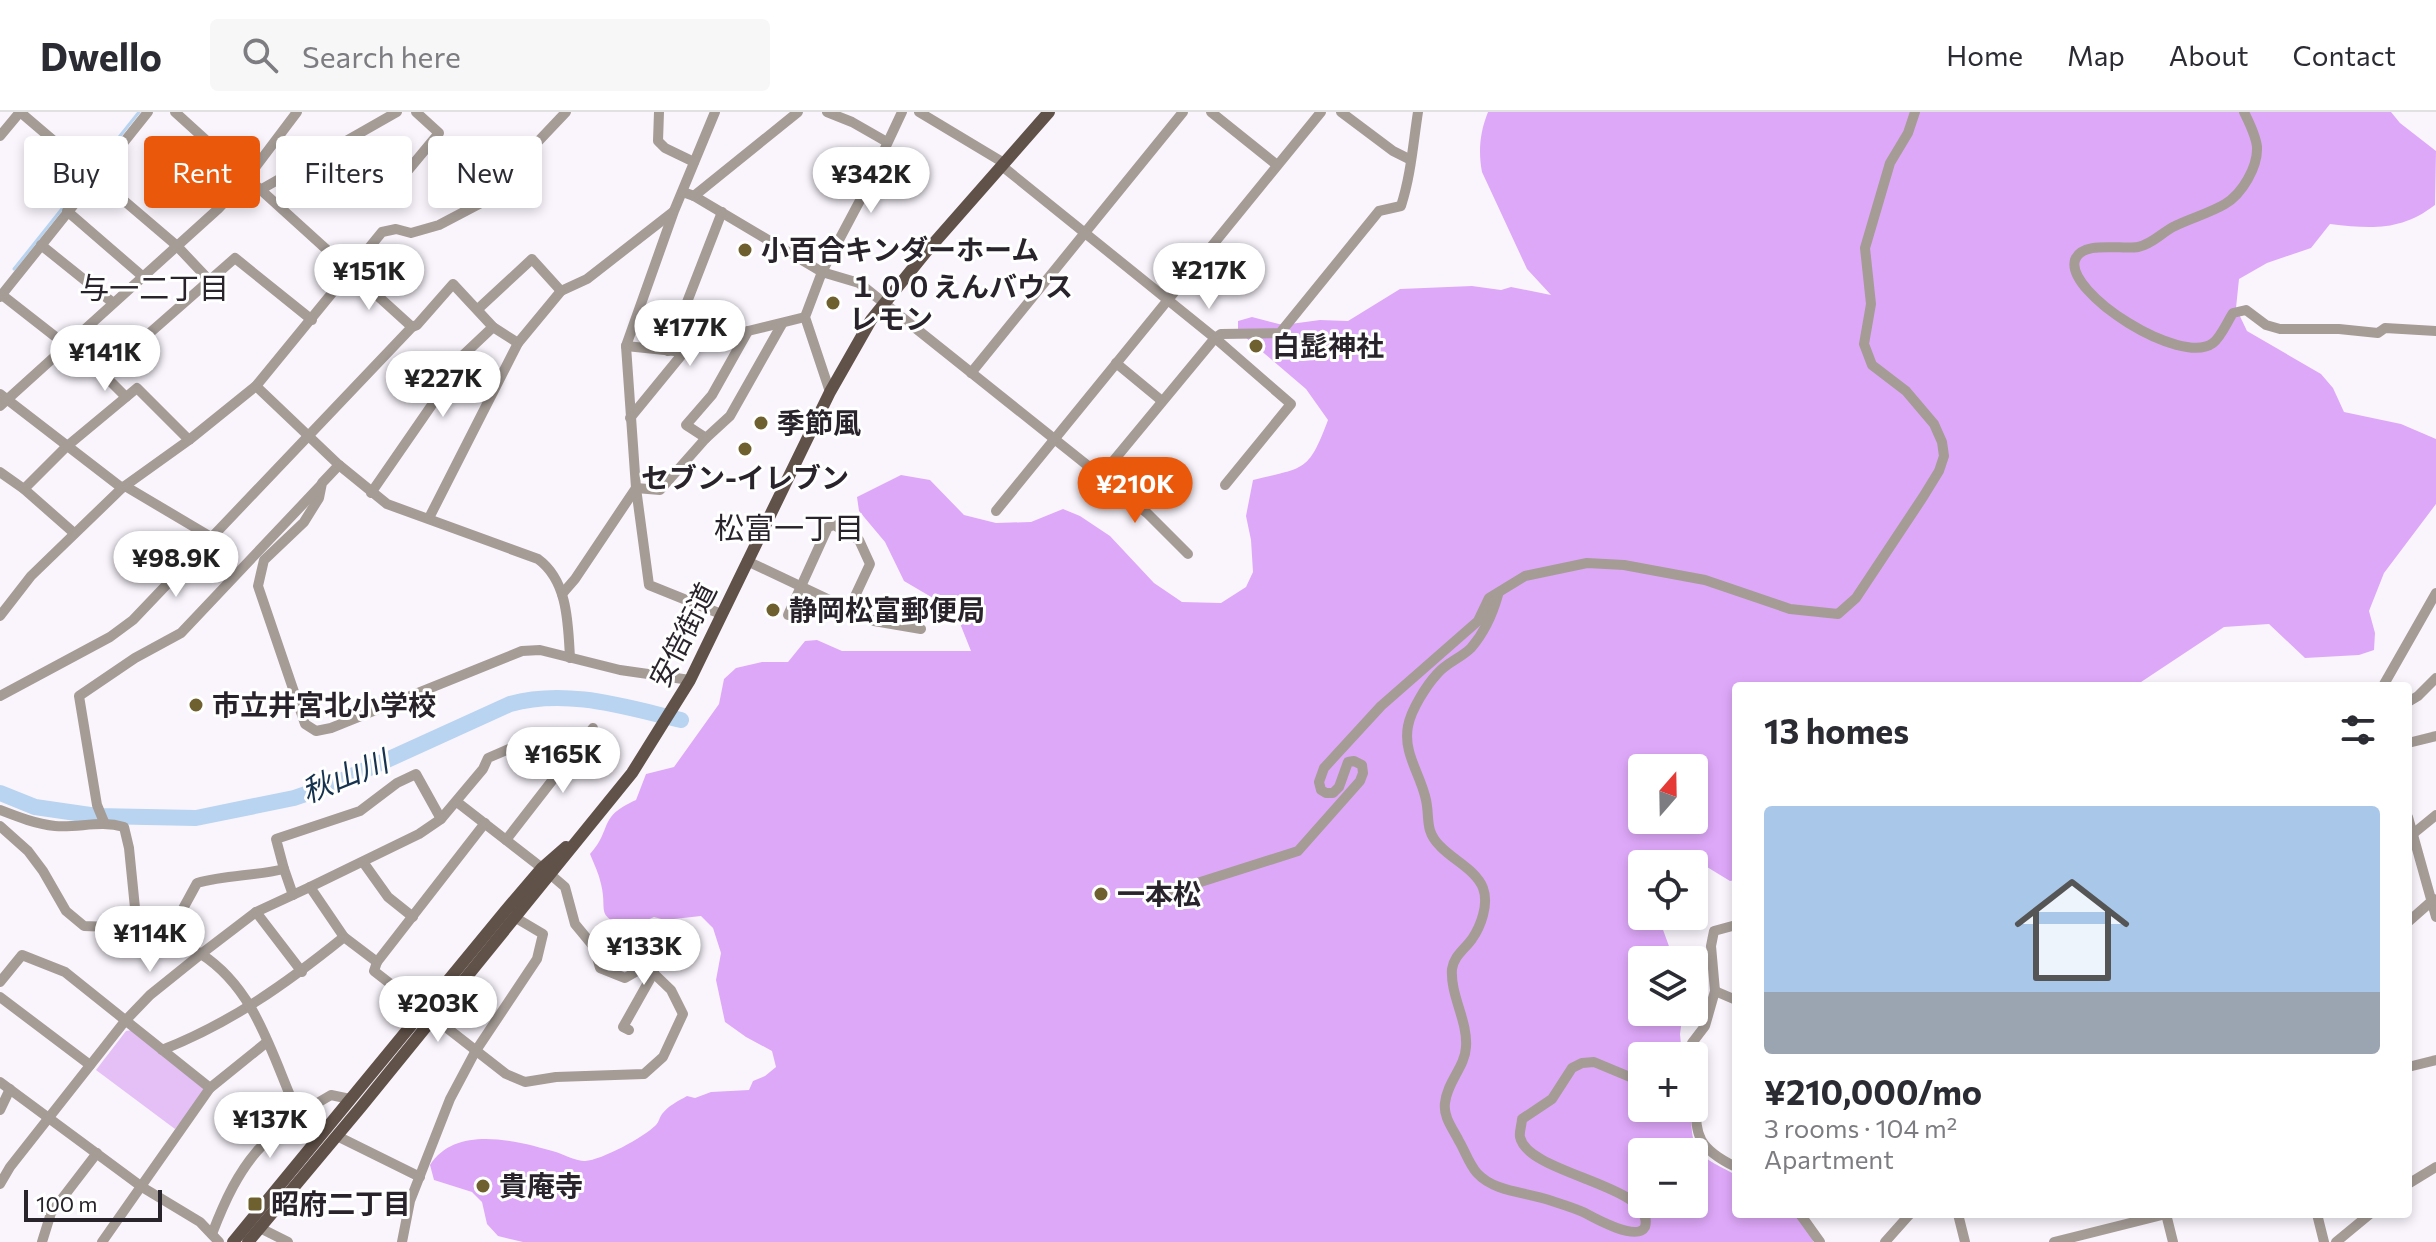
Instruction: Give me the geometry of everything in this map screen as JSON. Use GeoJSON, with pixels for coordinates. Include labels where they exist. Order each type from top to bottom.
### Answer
{"type":"FeatureCollection","features":[{"type":"Feature","properties":{"kind":"main road","name":"安倍街道"},"geometry":{"type":"LineString","coordinates":[[248,1242],[337,1136],[429,1014],[547,872],[595,822],[632,773],[690,680],[830,392],[871,320],[1049,112]]}},
{"type":"Feature","properties":{"kind":"main road","name":"安倍街道"},"geometry":{"type":"LineString","coordinates":[[233,1242],[350,1099],[516,918],[547,872]]}},
{"type":"Feature","properties":{"kind":"street"},"geometry":{"type":"LineString","coordinates":[[0,136],[20,112],[47,136]]}},
{"type":"Feature","properties":{"kind":"street"},"geometry":{"type":"LineString","coordinates":[[128,137],[148,112]]}},
{"type":"Feature","properties":{"kind":"street"},"geometry":{"type":"LineString","coordinates":[[175,112],[202,136]]}},
{"type":"Feature","properties":{"kind":"street"},"geometry":{"type":"LineString","coordinates":[[260,161],[294,116],[280,112]]}},
{"type":"Feature","properties":{"kind":"street"},"geometry":{"type":"LineString","coordinates":[[397,112],[260,190],[412,327]]}},
{"type":"Feature","properties":{"kind":"street"},"geometry":{"type":"LineString","coordinates":[[412,166],[439,133],[416,112]]}},
{"type":"Feature","properties":{"kind":"street"},"geometry":{"type":"LineString","coordinates":[[0,616],[31,576],[124,487],[256,386],[382,232],[396,229],[411,233],[439,225],[479,204],[562,116],[549,112]]}},
{"type":"Feature","properties":{"kind":"street"},"geometry":{"type":"LineString","coordinates":[[659,112],[658,141],[665,148],[694,162]]}},
{"type":"Feature","properties":{"kind":"street"},"geometry":{"type":"LineString","coordinates":[[688,194],[694,162],[715,112]]}},
{"type":"Feature","properties":{"kind":"street"},"geometry":{"type":"LineString","coordinates":[[429,518],[518,343],[561,291],[587,279],[674,211],[688,194],[798,112]]}},
{"type":"Feature","properties":{"kind":"street"},"geometry":{"type":"LineString","coordinates":[[827,112],[887,142]]}},
{"type":"Feature","properties":{"kind":"street"},"geometry":{"type":"LineString","coordinates":[[830,392],[805,317],[822,272],[902,112]]}},
{"type":"Feature","properties":{"kind":"street"},"geometry":{"type":"LineString","coordinates":[[919,112],[1003,165],[1291,404],[1225,485]]}},
{"type":"Feature","properties":{"kind":"street"},"geometry":{"type":"LineString","coordinates":[[971,373],[1183,112]]}},
{"type":"Feature","properties":{"kind":"street"},"geometry":{"type":"LineString","coordinates":[[1211,112],[1277,165]]}},
{"type":"Feature","properties":{"kind":"street"},"geometry":{"type":"LineString","coordinates":[[996,511],[1321,112]]}},
{"type":"Feature","properties":{"kind":"street"},"geometry":{"type":"LineString","coordinates":[[1341,112],[1393,151],[1409,159]]}},
{"type":"Feature","properties":{"kind":"street"},"geometry":{"type":"LineString","coordinates":[[1100,477],[1215,338],[1232,333],[1280,333],[1379,211],[1401,206],[1410,179],[1409,159],[1418,112]]}},
{"type":"Feature","properties":{"kind":"street"},"geometry":{"type":"LineString","coordinates":[[1169,892],[1298,851],[1360,781],[1363,773],[1362,765],[1348,762],[1339,787],[1333,793],[1326,793],[1321,790],[1319,782],[1324,768],[1381,706],[1478,621],[1489,598],[1525,576],[1587,563],[1624,565],[1705,580],[1790,609],[1838,614],[1856,598],[1923,497],[1944,456],[1934,424],[1906,391],[1872,365],[1864,344],[1871,304],[1865,248],[1890,163],[1908,133],[1915,112]]}},
{"type":"Feature","properties":{"kind":"street"},"geometry":{"type":"LineString","coordinates":[[2244,112],[2257,146],[2251,172],[2241,189],[2227,203],[2171,227],[2138,247],[2098,247],[2081,252],[2075,263],[2075,274],[2082,286],[2133,327],[2185,348],[2200,348],[2213,343],[2233,313],[2246,310],[2266,325],[2280,329],[2339,329],[2378,333],[2385,328],[2436,331]]}},
{"type":"Feature","properties":{"kind":"street"},"geometry":{"type":"LineString","coordinates":[[688,194],[822,272],[859,283],[1147,513],[1188,554]]}},
{"type":"Feature","properties":{"kind":"street"},"geometry":{"type":"LineString","coordinates":[[128,205],[176,245],[210,281]]}},
{"type":"Feature","properties":{"kind":"street"},"geometry":{"type":"LineString","coordinates":[[66,345],[1,296],[70,208]]}},
{"type":"Feature","properties":{"kind":"street"},"geometry":{"type":"LineString","coordinates":[[211,537],[124,487],[2,400],[215,208]]}},
{"type":"Feature","properties":{"kind":"street"},"geometry":{"type":"LineString","coordinates":[[67,211],[141,275]]}},
{"type":"Feature","properties":{"kind":"street"},"geometry":{"type":"LineString","coordinates":[[674,211],[626,346],[636,488],[649,585],[721,614]]}},
{"type":"Feature","properties":{"kind":"street"},"geometry":{"type":"LineString","coordinates":[[668,351],[722,212]]}},
{"type":"Feature","properties":{"kind":"street"},"geometry":{"type":"LineString","coordinates":[[41,245],[112,302]]}},
{"type":"Feature","properties":{"kind":"street"},"geometry":{"type":"LineString","coordinates":[[126,397],[103,374],[235,258],[312,320]]}},
{"type":"Feature","properties":{"kind":"street"},"geometry":{"type":"LineString","coordinates":[[478,309],[532,259],[561,291]]}},
{"type":"Feature","properties":{"kind":"street"},"geometry":{"type":"LineString","coordinates":[[0,696],[122,629],[417,325],[453,284],[493,327],[518,343]]}},
{"type":"Feature","properties":{"kind":"street"},"geometry":{"type":"LineString","coordinates":[[626,346],[684,352],[805,317]]}},
{"type":"Feature","properties":{"kind":"street"},"geometry":{"type":"LineString","coordinates":[[636,488],[660,490],[730,416],[782,324]]}},
{"type":"Feature","properties":{"kind":"street"},"geometry":{"type":"LineString","coordinates":[[371,493],[447,383],[458,360],[493,327]]}},
{"type":"Feature","properties":{"kind":"street"},"geometry":{"type":"LineString","coordinates":[[706,438],[686,425],[712,395],[748,331]]}},
{"type":"Feature","properties":{"kind":"street"},"geometry":{"type":"LineString","coordinates":[[630,418],[684,352]]}},
{"type":"Feature","properties":{"kind":"street"},"geometry":{"type":"LineString","coordinates":[[1116,363],[1162,401]]}},
{"type":"Feature","properties":{"kind":"street"},"geometry":{"type":"LineString","coordinates":[[256,386],[339,465],[387,504],[538,559],[555,575],[562,594],[569,628],[570,658]]}},
{"type":"Feature","properties":{"kind":"street"},"geometry":{"type":"LineString","coordinates":[[24,489],[66,447],[137,388],[189,440]]}},
{"type":"Feature","properties":{"kind":"street"},"geometry":{"type":"LineString","coordinates":[[104,822],[97,805],[79,696],[135,658],[181,633],[339,465]]}},
{"type":"Feature","properties":{"kind":"street"},"geometry":{"type":"LineString","coordinates":[[0,472],[74,533]]}},
{"type":"Feature","properties":{"kind":"street"},"geometry":{"type":"LineString","coordinates":[[322,483],[319,498],[304,522],[264,560],[258,586],[305,724],[316,731],[331,728],[522,651],[540,650],[620,670],[690,680]]}},
{"type":"Feature","properties":{"kind":"street"},"geometry":{"type":"LineString","coordinates":[[562,594],[636,488]]}},
{"type":"Feature","properties":{"kind":"street"},"geometry":{"type":"LineString","coordinates":[[788,615],[828,527],[834,525],[859,540],[870,564],[849,609]]}},
{"type":"Feature","properties":{"kind":"street"},"geometry":{"type":"LineString","coordinates":[[747,561],[874,621],[921,629]]}},
{"type":"Feature","properties":{"kind":"street"},"geometry":{"type":"LineString","coordinates":[[2385,682],[2436,593]]}},
{"type":"Feature","properties":{"kind":"street"},"geometry":{"type":"LineString","coordinates":[[1498,595],[1483,632],[1469,650],[1438,673],[1408,725],[1408,749],[1426,797],[1428,827],[1438,844],[1476,877],[1485,900],[1481,922],[1471,940],[1458,953],[1452,970],[1467,1048],[1448,1089],[1445,1112],[1474,1171],[1487,1183],[1566,1206],[1587,1214],[1605,1228],[1626,1236],[1636,1236],[1643,1232],[1646,1225],[1644,1215],[1636,1206],[1605,1185],[1536,1158],[1520,1136],[1522,1119],[1552,1099],[1572,1068],[1594,1062],[1628,1076]]}},
{"type":"Feature","properties":{"kind":"street"},"geometry":{"type":"LineString","coordinates":[[2412,700],[2436,678]]}},
{"type":"Feature","properties":{"kind":"street"},"geometry":{"type":"LineString","coordinates":[[506,840],[593,728]]}},
{"type":"Feature","properties":{"kind":"street"},"geometry":{"type":"LineString","coordinates":[[2412,742],[2436,736]]}},
{"type":"Feature","properties":{"kind":"street"},"geometry":{"type":"LineString","coordinates":[[0,1184],[90,1065],[150,995],[256,912],[419,834],[441,819],[488,758],[511,748]]}},
{"type":"Feature","properties":{"kind":"street"},"geometry":{"type":"LineString","coordinates":[[293,895],[276,839],[360,811],[397,783],[416,774],[441,819]]}},
{"type":"Feature","properties":{"kind":"street"},"geometry":{"type":"LineString","coordinates":[[457,802],[485,823],[565,887],[575,924],[594,947],[600,968],[625,978],[646,966],[671,990],[683,1014],[663,1057],[644,1074],[556,1077],[525,1082],[506,1074],[475,1052],[374,971],[377,962],[485,823]]}},
{"type":"Feature","properties":{"kind":"street"},"geometry":{"type":"LineString","coordinates":[[0,810],[31,822],[57,826],[104,822],[124,827],[137,928]]}},
{"type":"Feature","properties":{"kind":"street"},"geometry":{"type":"LineString","coordinates":[[2414,833],[2436,815]]}},
{"type":"Feature","properties":{"kind":"street"},"geometry":{"type":"LineString","coordinates":[[0,826],[28,851],[66,911],[84,926],[137,928],[187,945],[238,986],[267,1042],[296,1115],[324,1132]]}},
{"type":"Feature","properties":{"kind":"street"},"geometry":{"type":"LineString","coordinates":[[2412,828],[2434,899],[2436,917]]}},
{"type":"Feature","properties":{"kind":"street"},"geometry":{"type":"LineString","coordinates":[[363,862],[388,897],[413,917]]}},
{"type":"Feature","properties":{"kind":"street"},"geometry":{"type":"LineString","coordinates":[[167,938],[197,883],[223,876],[262,874],[284,869]]}},
{"type":"Feature","properties":{"kind":"street"},"geometry":{"type":"LineString","coordinates":[[310,887],[344,937],[377,962]]}},
{"type":"Feature","properties":{"kind":"street"},"geometry":{"type":"LineString","coordinates":[[2412,918],[2434,899]]}},
{"type":"Feature","properties":{"kind":"street"},"geometry":{"type":"LineString","coordinates":[[256,912],[302,972]]}},
{"type":"Feature","properties":{"kind":"street"},"geometry":{"type":"LineString","coordinates":[[402,1242],[408,1209],[450,1099],[475,1052],[537,959],[543,934],[516,918]]}},
{"type":"Feature","properties":{"kind":"street"},"geometry":{"type":"LineString","coordinates":[[1693,1042],[1705,1026],[1715,991],[1711,946],[1714,931],[1732,926]]}},
{"type":"Feature","properties":{"kind":"street"},"geometry":{"type":"LineString","coordinates":[[162,1050],[206,1032],[251,1007],[302,972],[344,937]]}},
{"type":"Feature","properties":{"kind":"street"},"geometry":{"type":"LineString","coordinates":[[0,982],[22,955],[65,972],[210,1088]]}},
{"type":"Feature","properties":{"kind":"street"},"geometry":{"type":"LineString","coordinates":[[629,1030],[623,1027],[654,972]]}},
{"type":"Feature","properties":{"kind":"street"},"geometry":{"type":"LineString","coordinates":[[1715,991],[1732,998]]}},
{"type":"Feature","properties":{"kind":"street"},"geometry":{"type":"LineString","coordinates":[[0,997],[90,1065]]}},
{"type":"Feature","properties":{"kind":"street"},"geometry":{"type":"LineString","coordinates":[[102,1242],[210,1088],[267,1042]]}},
{"type":"Feature","properties":{"kind":"street"},"geometry":{"type":"LineString","coordinates":[[2412,1066],[2436,1060]]}},
{"type":"Feature","properties":{"kind":"street"},"geometry":{"type":"LineString","coordinates":[[0,1082],[142,1187],[200,1222],[216,1238]]}},
{"type":"Feature","properties":{"kind":"street"},"geometry":{"type":"LineString","coordinates":[[0,1110],[10,1089]]}},
{"type":"Feature","properties":{"kind":"street"},"geometry":{"type":"LineString","coordinates":[[216,1238],[224,1203],[244,1166],[271,1135],[296,1115],[331,1095],[350,1099]]}},
{"type":"Feature","properties":{"kind":"street"},"geometry":{"type":"LineString","coordinates":[[1697,1122],[1703,1146],[1715,1157],[1732,1165]]}},
{"type":"Feature","properties":{"kind":"street"},"geometry":{"type":"LineString","coordinates":[[337,1136],[420,1177]]}},
{"type":"Feature","properties":{"kind":"street"},"geometry":{"type":"LineString","coordinates":[[42,1242],[51,1213],[97,1153]]}},
{"type":"Feature","properties":{"kind":"street"},"geometry":{"type":"LineString","coordinates":[[2412,1182],[2436,1167]]}},
{"type":"Feature","properties":{"kind":"street"},"geometry":{"type":"LineString","coordinates":[[1803,1218],[1820,1242]]}},
{"type":"Feature","properties":{"kind":"street"},"geometry":{"type":"LineString","coordinates":[[1885,1242],[1906,1218]]}},
{"type":"Feature","properties":{"kind":"street"},"geometry":{"type":"LineString","coordinates":[[1959,1218],[1965,1242]]}},
{"type":"Feature","properties":{"kind":"street"},"geometry":{"type":"LineString","coordinates":[[2054,1242],[2150,1218]]}},
{"type":"Feature","properties":{"kind":"street"},"geometry":{"type":"LineString","coordinates":[[2167,1218],[2173,1242]]}},
{"type":"Feature","properties":{"kind":"street"},"geometry":{"type":"LineString","coordinates":[[2318,1218],[2324,1242]]}},
{"type":"Feature","properties":{"kind":"street"},"geometry":{"type":"LineString","coordinates":[[2336,1242],[2365,1218]]}},
{"type":"Feature","properties":{"kind":"street"},"geometry":{"type":"LineString","coordinates":[[260,1228],[288,1242]]}},
{"type":"Feature","properties":{"kind":"shaded area"},"geometry":{"type":"Polygon","coordinates":[[[1488,112],[2391,112],[2400,123],[2436,151],[2435,205],[2398,224],[2359,227],[2330,224],[2311,248],[2267,263],[2239,279],[2236,308],[2247,331],[2321,374],[2333,388],[2344,412],[2401,424],[2436,439],[2436,504],[2384,573],[2369,611],[2375,633],[2374,650],[2359,655],[2305,658],[2269,624],[2224,627],[2141,682],[1732,682],[1732,881],[1708,868],[1708,850],[1628,850],[1628,930],[1663,930],[1669,946],[1628,946],[1628,1026],[1681,1026],[1681,1042],[1628,1042],[1628,1122],[1692,1122],[1694,1138],[1628,1138],[1628,1218],[1708,1218],[1708,1159],[1732,1173],[1732,1218],[1801,1218],[1813,1242],[523,1242],[498,1236],[487,1224],[482,1202],[472,1192],[434,1180],[430,1165],[441,1152],[471,1140],[506,1140],[582,1161],[602,1157],[650,1130],[667,1109],[687,1096],[695,1098],[711,1092],[749,1090],[753,1081],[776,1067],[772,1051],[725,1022],[716,980],[721,953],[713,928],[701,916],[665,920],[654,917],[627,929],[617,924],[604,911],[600,880],[590,854],[610,818],[636,800],[646,774],[674,767],[719,704],[724,679],[736,668],[762,662],[788,662],[805,641],[817,640],[842,651],[971,651],[955,611],[904,581],[885,542],[859,511],[857,497],[901,475],[930,480],[964,515],[996,523],[1031,522],[1063,509],[1110,536],[1154,583],[1182,602],[1221,603],[1246,587],[1253,572],[1246,516],[1253,480],[1302,465],[1315,450],[1328,420],[1306,389],[1238,331],[1238,321],[1252,317],[1283,325],[1320,320],[1348,321],[1400,289],[1472,286],[1501,290],[1511,287],[1551,295],[1527,269],[1482,172],[1480,149],[1488,112]]]}},
{"type":"Feature","properties":{"kind":"shaded area"},"geometry":{"type":"Polygon","coordinates":[[[132,1030],[204,1085],[205,1091],[175,1129],[96,1070],[126,1031],[132,1030]]]}},
{"type":"Feature","properties":{"kind":"waterway"},"geometry":{"type":"LineString","coordinates":[[14,269],[139,112]]}},
{"type":"Feature","properties":{"kind":"waterway","name":"秋山川"},"geometry":{"type":"LineString","coordinates":[[0,793],[35,807],[97,816],[196,818],[294,798],[332,785],[510,704],[553,698],[596,701],[681,720]]}},
{"type":"Feature","properties":{"kind":"place","name":"小百合キンダーホーム"},"geometry":{"type":"Point","coordinates":[745,250]}},
{"type":"Feature","properties":{"kind":"place","name":"１００えんバウス レモン"},"geometry":{"type":"Point","coordinates":[833,303]}},
{"type":"Feature","properties":{"kind":"place","name":"白髭神社"},"geometry":{"type":"Point","coordinates":[1256,346]}},
{"type":"Feature","properties":{"kind":"place","name":"季節風"},"geometry":{"type":"Point","coordinates":[761,423]}},
{"type":"Feature","properties":{"kind":"place","name":"セブン-イレブン"},"geometry":{"type":"Point","coordinates":[745,449]}},
{"type":"Feature","properties":{"kind":"place","name":"静岡松富郵便局"},"geometry":{"type":"Point","coordinates":[773,610]}},
{"type":"Feature","properties":{"kind":"place","name":"市立井宮北小学校"},"geometry":{"type":"Point","coordinates":[196,705]}},
{"type":"Feature","properties":{"kind":"place","name":"一本松"},"geometry":{"type":"Point","coordinates":[1101,894]}},
{"type":"Feature","properties":{"kind":"place","name":"貴庵寺"},"geometry":{"type":"Point","coordinates":[483,1186]}},
{"type":"Feature","properties":{"kind":"place","name":"昭府二丁目"},"geometry":{"type":"Point","coordinates":[255,1204]}},
{"type":"Feature","properties":{"kind":"district","name":"与一二丁目"},"geometry":{"type":"Point","coordinates":[154,289]}},
{"type":"Feature","properties":{"kind":"district","name":"松富一丁目"},"geometry":{"type":"Point","coordinates":[789,529]}}]}
